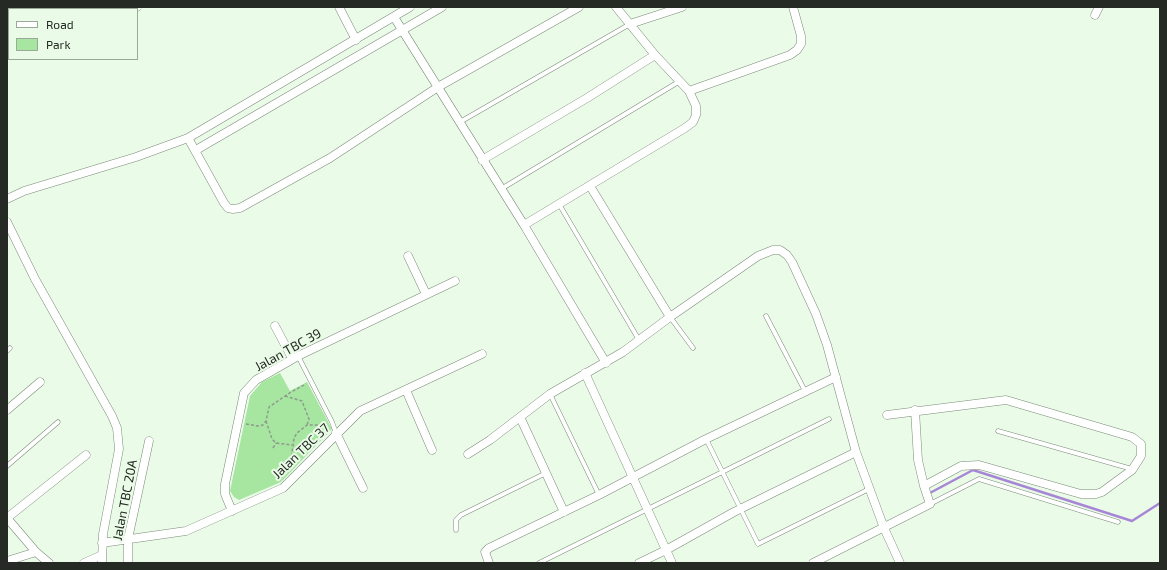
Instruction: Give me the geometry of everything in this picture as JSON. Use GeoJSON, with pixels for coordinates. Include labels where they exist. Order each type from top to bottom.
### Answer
{"type":"FeatureCollection","features":[{"type":"Feature","properties":{"kind":"street"},"geometry":{"type":"LineString","coordinates":[[340,7],[356,40]]}},
{"type":"Feature","properties":{"kind":"street"},"geometry":{"type":"LineString","coordinates":[[7,199],[24,190],[136,157],[188,138],[410,7]]}},
{"type":"Feature","properties":{"kind":"street"},"geometry":{"type":"LineString","coordinates":[[196,150],[442,7]]}},
{"type":"Feature","properties":{"kind":"street"},"geometry":{"type":"LineString","coordinates":[[188,138],[224,203],[228,208],[240,208],[330,158],[438,87],[580,7]]}},
{"type":"Feature","properties":{"kind":"street"},"geometry":{"type":"LineString","coordinates":[[524,225],[686,128],[693,122],[696,114],[696,106],[689,91],[655,55],[616,7]]}},
{"type":"Feature","properties":{"kind":"street"},"geometry":{"type":"LineString","coordinates":[[630,24],[682,7]]}},
{"type":"Feature","properties":{"kind":"street"},"geometry":{"type":"LineString","coordinates":[[689,91],[790,55],[797,50],[801,44],[801,36],[793,7]]}},
{"type":"Feature","properties":{"kind":"street"},"geometry":{"type":"LineString","coordinates":[[1095,15],[1100,7]]}},
{"type":"Feature","properties":{"kind":"street"},"geometry":{"type":"LineString","coordinates":[[394,17],[524,225],[606,363]]}},
{"type":"Feature","properties":{"kind":"street"},"geometry":{"type":"LineString","coordinates":[[482,160],[587,98],[655,55]]}},
{"type":"Feature","properties":{"kind":"street"},"geometry":{"type":"LineString","coordinates":[[590,186],[670,317]]}},
{"type":"Feature","properties":{"kind":"street"},"geometry":{"type":"LineString","coordinates":[[7,222],[35,279],[112,416],[117,428],[118,449],[102,543],[102,559],[84,563]]}},
{"type":"Feature","properties":{"kind":"street"},"geometry":{"type":"LineString","coordinates":[[468,454],[490,440],[550,394],[585,373],[606,363],[758,256],[774,250],[780,250],[787,255],[792,262],[816,314],[836,377],[856,452],[884,528],[900,563]]}},
{"type":"Feature","properties":{"kind":"street"},"geometry":{"type":"LineString","coordinates":[[408,256],[426,294]]}},
{"type":"Feature","properties":{"kind":"street","name":"Jalan TBC 39"},"geometry":{"type":"LineString","coordinates":[[232,511],[224,494],[225,484],[244,394],[256,380],[295,357],[455,281]]}},
{"type":"Feature","properties":{"kind":"street"},"geometry":{"type":"LineString","coordinates":[[275,326],[295,357]]}},
{"type":"Feature","properties":{"kind":"street","name":"Jalan TBC 37"},"geometry":{"type":"LineString","coordinates":[[102,543],[186,531],[283,488],[336,433],[360,411],[482,354]]}},
{"type":"Feature","properties":{"kind":"street"},"geometry":{"type":"LineString","coordinates":[[585,373],[672,563]]}},
{"type":"Feature","properties":{"kind":"street"},"geometry":{"type":"LineString","coordinates":[[489,563],[485,552],[489,548],[599,495],[706,439],[836,377]]}},
{"type":"Feature","properties":{"kind":"street"},"geometry":{"type":"LineString","coordinates":[[7,410],[40,382]]}},
{"type":"Feature","properties":{"kind":"street"},"geometry":{"type":"LineString","coordinates":[[406,390],[432,450]]}},
{"type":"Feature","properties":{"kind":"street"},"geometry":{"type":"LineString","coordinates":[[887,414],[1006,400],[1019,402],[1138,440],[1141,444],[1141,456],[1132,470],[1102,492],[1088,496],[979,464],[961,466],[924,486]]}},
{"type":"Feature","properties":{"kind":"street"},"geometry":{"type":"LineString","coordinates":[[813,563],[930,504],[918,460],[915,410]]}},
{"type":"Feature","properties":{"kind":"street"},"geometry":{"type":"LineString","coordinates":[[520,417],[564,512]]}},
{"type":"Feature","properties":{"kind":"street"},"geometry":{"type":"LineString","coordinates":[[336,433],[363,488]]}},
{"type":"Feature","properties":{"kind":"street","name":"Jalan TBC 20A"},"geometry":{"type":"LineString","coordinates":[[128,563],[128,539],[149,441]]}},
{"type":"Feature","properties":{"kind":"street"},"geometry":{"type":"LineString","coordinates":[[639,563],[666,550],[740,509],[856,452]]}},
{"type":"Feature","properties":{"kind":"street"},"geometry":{"type":"LineString","coordinates":[[50,563],[36,552],[7,518],[86,455]]}},
{"type":"Feature","properties":{"kind":"street"},"geometry":{"type":"LineString","coordinates":[[7,561],[36,552]]}},
{"type":"Feature","properties":{"kind":"lane"},"geometry":{"type":"LineString","coordinates":[[460,122],[630,24]]}},
{"type":"Feature","properties":{"kind":"lane"},"geometry":{"type":"LineString","coordinates":[[501,189],[680,81]]}},
{"type":"Feature","properties":{"kind":"lane"},"geometry":{"type":"LineString","coordinates":[[559,204],[639,341]]}},
{"type":"Feature","properties":{"kind":"lane"},"geometry":{"type":"LineString","coordinates":[[766,316],[805,392]]}},
{"type":"Feature","properties":{"kind":"lane"},"geometry":{"type":"LineString","coordinates":[[670,317],[693,348]]}},
{"type":"Feature","properties":{"kind":"lane"},"geometry":{"type":"LineString","coordinates":[[295,357],[311,382],[332,422],[336,433]]}},
{"type":"Feature","properties":{"kind":"lane"},"geometry":{"type":"LineString","coordinates":[[550,394],[599,495]]}},
{"type":"Feature","properties":{"kind":"lane"},"geometry":{"type":"LineString","coordinates":[[539,563],[829,419]]}},
{"type":"Feature","properties":{"kind":"lane"},"geometry":{"type":"LineString","coordinates":[[7,466],[58,422]]}},
{"type":"Feature","properties":{"kind":"lane"},"geometry":{"type":"LineString","coordinates":[[998,431],[1132,470]]}},
{"type":"Feature","properties":{"kind":"lane"},"geometry":{"type":"LineString","coordinates":[[706,439],[758,544],[869,489]]}},
{"type":"Feature","properties":{"kind":"lane"},"geometry":{"type":"LineString","coordinates":[[456,530],[456,520],[461,515],[546,473]]}},
{"type":"Feature","properties":{"kind":"lane"},"geometry":{"type":"LineString","coordinates":[[930,504],[979,479],[1118,522]]}},
{"type":"Feature","properties":{"kind":"path"},"geometry":{"type":"LineString","coordinates":[[292,445],[276,443],[272,439],[266,421],[268,409],[285,396],[311,382]]}},
{"type":"Feature","properties":{"kind":"path"},"geometry":{"type":"LineString","coordinates":[[285,396],[302,401],[309,419],[307,425],[297,433],[292,445],[291,460],[300,470]]}},
{"type":"Feature","properties":{"kind":"path"},"geometry":{"type":"LineString","coordinates":[[238,422],[258,426],[263,425],[266,421]]}},
{"type":"Feature","properties":{"kind":"path"},"geometry":{"type":"LineString","coordinates":[[307,425],[324,425],[332,422]]}},
{"type":"Feature","properties":{"kind":"path"},"geometry":{"type":"LineString","coordinates":[[272,448],[276,443]]}},
{"type":"Feature","properties":{"kind":"green space"},"geometry":{"type":"Polygon","coordinates":[[[280,373],[290,391],[307,382],[332,429],[281,482],[239,500],[234,497],[230,491],[250,396],[262,382],[280,373]]]}},
{"type":"Feature","properties":{"kind":"waterway"},"geometry":{"type":"LineString","coordinates":[[928,494],[973,470],[1132,521],[1160,503]]}}]}
